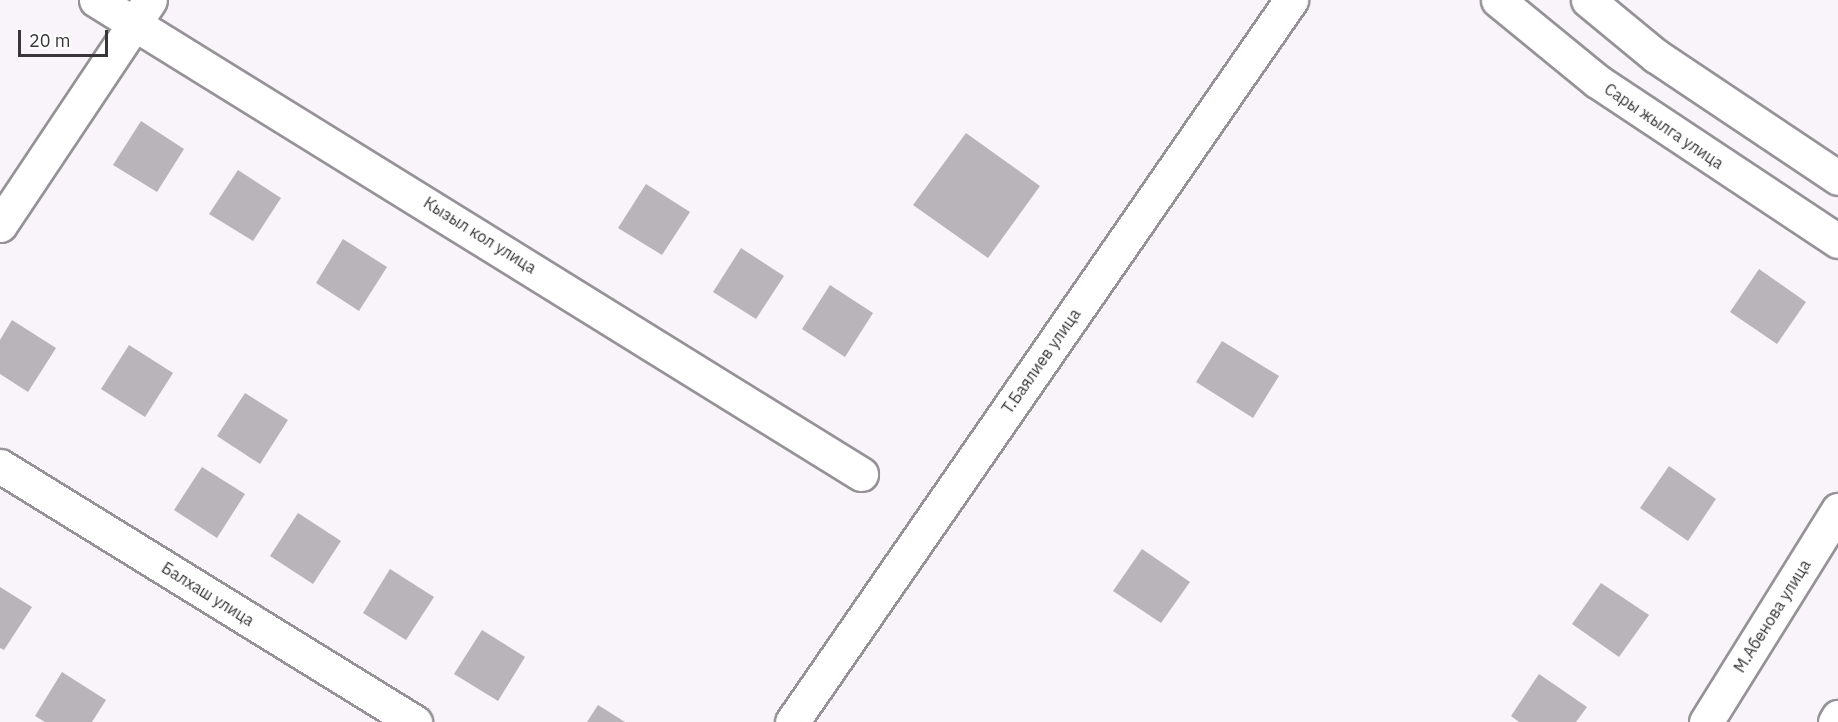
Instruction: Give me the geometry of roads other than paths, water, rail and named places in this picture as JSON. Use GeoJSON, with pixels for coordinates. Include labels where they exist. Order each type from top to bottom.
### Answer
{"type":"FeatureCollection","features":[{"type":"Feature","properties":{"kind":"street","name":"Кызыл кол улица"},"geometry":{"type":"LineString","coordinates":[[96,0],[142,11],[861,474]]}},
{"type":"Feature","properties":{"kind":"street","name":"Т.Баялиев улица"},"geometry":{"type":"LineString","coordinates":[[792,722],[1290,0]]}},
{"type":"Feature","properties":{"kind":"street","name":"Сары жылга улица"},"geometry":{"type":"LineString","coordinates":[[1498,0],[1596,81],[1835,242]]}},
{"type":"Feature","properties":{"kind":"street"},"geometry":{"type":"LineString","coordinates":[[1588,0],[1656,56],[1830,171]]}},
{"type":"Feature","properties":{"kind":"street"},"geometry":{"type":"LineString","coordinates":[[0,225],[142,11]]}},
{"type":"Feature","properties":{"kind":"street","name":"Балхаш улица"},"geometry":{"type":"LineString","coordinates":[[0,466],[415,722]]}},
{"type":"Feature","properties":{"kind":"street","name":"М.Абенова улица"},"geometry":{"type":"LineString","coordinates":[[1706,722],[1838,510]]}},
{"type":"Feature","properties":{"kind":"street"},"geometry":{"type":"LineString","coordinates":[[1835,722],[1838,717]]}}]}
